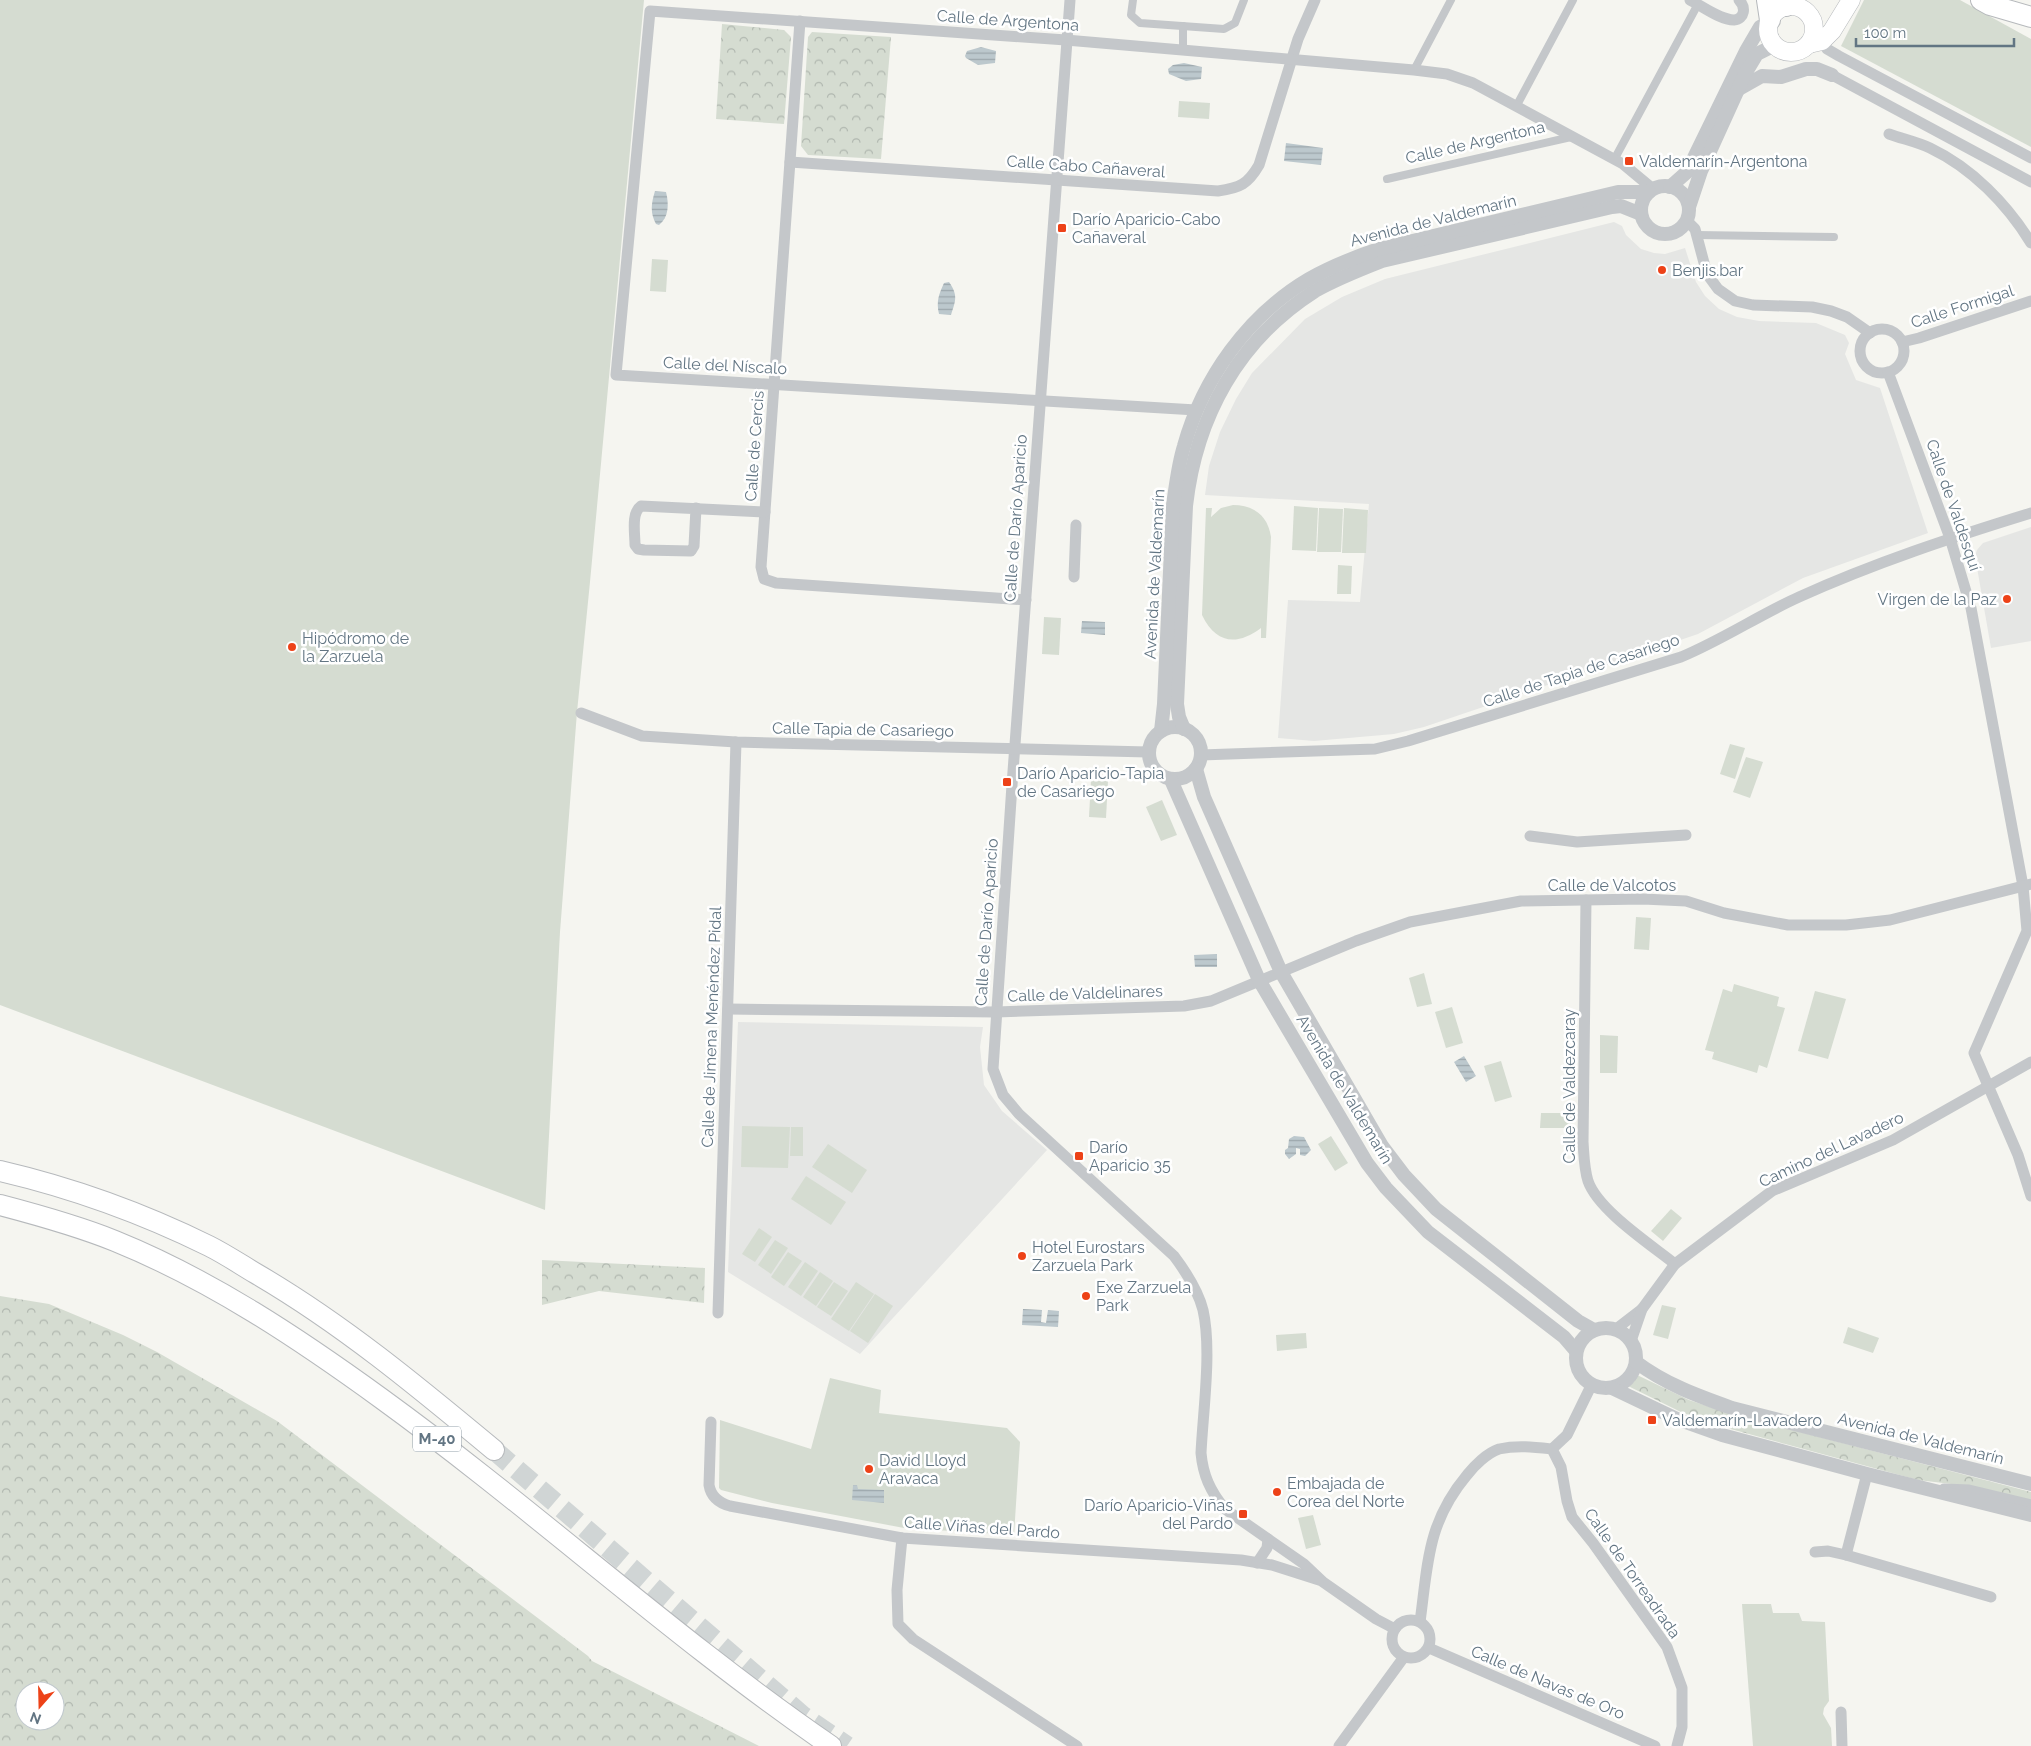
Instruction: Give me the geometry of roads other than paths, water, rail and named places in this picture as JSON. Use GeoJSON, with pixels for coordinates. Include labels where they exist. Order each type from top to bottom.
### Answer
{"type":"FeatureCollection","features":[{"type":"Feature","properties":{"kind":"highway"},"geometry":{"type":"LineString","coordinates":[[1844,0],[1828,14],[1820,18],[1811,17],[1801,8],[1784,3],[1774,14],[1765,17],[1770,38],[1775,45],[1784,51],[1790,52],[1803,49],[1832,31],[1851,0]]}},
{"type":"Feature","properties":{"kind":"highway"},"geometry":{"type":"LineString","coordinates":[[1981,0],[1990,5],[2031,17]]}},
{"type":"Feature","properties":{"kind":"highway"},"geometry":{"type":"LineString","coordinates":[[2000,0],[2031,17]]}},
{"type":"Feature","properties":{"kind":"highway"},"geometry":{"type":"LineString","coordinates":[[1811,17],[1816,42]]}},
{"type":"Feature","properties":{"kind":"highway","name":"M-40"},"geometry":{"type":"LineString","coordinates":[[0,1171],[40,1180],[128,1209],[210,1247],[290,1294],[364,1345],[494,1450]]}},
{"type":"Feature","properties":{"kind":"highway","name":"M-40"},"geometry":{"type":"LineString","coordinates":[[0,1205],[114,1240],[191,1276],[247,1307],[336,1366],[428,1432],[665,1620],[796,1722],[831,1746]]}},
{"type":"Feature","properties":{"kind":"highway"},"geometry":{"type":"LineString","coordinates":[[0,1219],[27,1225],[113,1254],[247,1307]]}},
{"type":"Feature","properties":{"kind":"street","name":"Calle de Darío Aparicio"},"geometry":{"type":"LineString","coordinates":[[1070,0],[993,1069],[1003,1095],[1019,1114],[1174,1256],[1189,1275],[1203,1308],[1206,1325],[1201,1453],[1202,1470],[1215,1497],[1225,1508],[1304,1564],[1323,1582],[1376,1619],[1394,1629]]}},
{"type":"Feature","properties":{"kind":"street"},"geometry":{"type":"LineString","coordinates":[[1133,0],[1131,16],[1140,23],[1224,28],[1235,23],[1244,0]]}},
{"type":"Feature","properties":{"kind":"street","name":"Calle Cabo Cañaveral"},"geometry":{"type":"LineString","coordinates":[[790,162],[1218,191],[1235,189],[1251,179],[1259,165],[1303,26],[1315,0]]}},
{"type":"Feature","properties":{"kind":"street"},"geometry":{"type":"LineString","coordinates":[[1414,70],[1451,0]]}},
{"type":"Feature","properties":{"kind":"street","name":"Calle de Argentona"},"geometry":{"type":"LineString","coordinates":[[1517,105],[1573,0]]}},
{"type":"Feature","properties":{"kind":"street"},"geometry":{"type":"LineString","coordinates":[[1614,160],[1694,2],[1718,15],[1730,20],[1736,20],[1742,16],[1744,10],[1743,4],[1739,0]]}},
{"type":"Feature","properties":{"kind":"street"},"geometry":{"type":"LineString","coordinates":[[1670,187],[1687,172],[1736,69],[1765,17],[1762,0]]}},
{"type":"Feature","properties":{"kind":"street","name":"Calle de Argentona"},"geometry":{"type":"LineString","coordinates":[[650,11],[1066,40],[1447,74],[1473,82],[1517,105],[1571,138],[1614,160],[1626,167],[1651,191]]}},
{"type":"Feature","properties":{"kind":"street","name":"Calle del Níscalo"},"geometry":{"type":"LineString","coordinates":[[650,11],[616,375],[1196,410]]}},
{"type":"Feature","properties":{"kind":"street","name":"Calle de Cercis"},"geometry":{"type":"LineString","coordinates":[[800,21],[761,567],[764,580],[776,583],[1026,600]]}},
{"type":"Feature","properties":{"kind":"street"},"geometry":{"type":"LineString","coordinates":[[1183,26],[1184,50]]}},
{"type":"Feature","properties":{"kind":"street"},"geometry":{"type":"LineString","coordinates":[[1816,42],[2031,158]]}},
{"type":"Feature","properties":{"kind":"street"},"geometry":{"type":"LineString","coordinates":[[1688,206],[1682,194],[1670,187],[1661,186],[1651,191],[1642,202],[1641,214],[1645,225],[1654,232],[1665,234],[1676,231],[1687,221],[1688,206],[1701,171],[1739,89],[1757,54],[1775,45]]}},
{"type":"Feature","properties":{"kind":"street"},"geometry":{"type":"LineString","coordinates":[[1739,89],[1762,76],[1781,77],[1806,69],[1817,69],[1832,75],[2031,182]]}},
{"type":"Feature","properties":{"kind":"street"},"geometry":{"type":"LineString","coordinates":[[1889,134],[1930,148],[1964,169],[1996,196],[2019,224],[2031,243]]}},
{"type":"Feature","properties":{"kind":"street","name":"Calle de Argentona"},"geometry":{"type":"LineString","coordinates":[[1387,179],[1571,138]]}},
{"type":"Feature","properties":{"kind":"street","name":"Avenida de Valdemarín"},"geometry":{"type":"LineString","coordinates":[[1161,731],[1164,704],[1173,505],[1184,444],[1207,386],[1226,357],[1247,331],[1275,304],[1302,284],[1344,262],[1379,249],[1618,192],[1651,191]]}},
{"type":"Feature","properties":{"kind":"street","name":"Avenida de Valdemarín"},"geometry":{"type":"LineString","coordinates":[[1184,729],[1179,718],[1177,704],[1186,506],[1190,476],[1205,424],[1220,392],[1258,338],[1285,312],[1317,291],[1349,274],[1382,261],[1612,207],[1621,206],[1641,214]]}},
{"type":"Feature","properties":{"kind":"street"},"geometry":{"type":"LineString","coordinates":[[1687,221],[1695,229],[1708,274],[1718,290],[1734,302],[1753,305],[1812,307],[1830,311],[1847,317],[1870,333]]}},
{"type":"Feature","properties":{"kind":"street"},"geometry":{"type":"LineString","coordinates":[[1697,235],[1834,237]]}},
{"type":"Feature","properties":{"kind":"street","name":"Calle Formigal"},"geometry":{"type":"LineString","coordinates":[[1902,342],[1920,338],[2031,301]]}},
{"type":"Feature","properties":{"kind":"street"},"geometry":{"type":"LineString","coordinates":[[1876,330],[1893,332],[1902,342],[1904,356],[1898,366],[1888,372],[1875,372],[1862,361],[1862,342],[1867,334],[1876,330]]}},
{"type":"Feature","properties":{"kind":"street","name":"Calle de Valdesquí"},"geometry":{"type":"LineString","coordinates":[[1888,372],[1950,538],[1971,608],[2027,885],[2027,931],[1974,1053],[2018,1155],[2031,1196]]}},
{"type":"Feature","properties":{"kind":"street"},"geometry":{"type":"LineString","coordinates":[[696,508],[694,546],[691,551],[644,550],[638,549],[635,545],[635,515],[636,509],[641,506],[696,508],[765,512]]}},
{"type":"Feature","properties":{"kind":"street"},"geometry":{"type":"LineString","coordinates":[[1950,538],[2031,513]]}},
{"type":"Feature","properties":{"kind":"street"},"geometry":{"type":"LineString","coordinates":[[1074,577],[1076,525]]}},
{"type":"Feature","properties":{"kind":"street","name":"Calle de Tapia de Casariego"},"geometry":{"type":"LineString","coordinates":[[1201,755],[1375,749],[1408,742],[1708,646],[1798,597],[1950,538]]}},
{"type":"Feature","properties":{"kind":"street","name":"Calle Tapia de Casariego"},"geometry":{"type":"LineString","coordinates":[[581,713],[642,736],[736,742],[1148,752]]}},
{"type":"Feature","properties":{"kind":"street"},"geometry":{"type":"LineString","coordinates":[[1172,727],[1184,729],[1194,735],[1201,755],[1196,769],[1186,777],[1171,780],[1162,776],[1152,767],[1148,752],[1150,743],[1161,731],[1172,727]]}},
{"type":"Feature","properties":{"kind":"street","name":"Calle de Jimena Menéndez Pidal"},"geometry":{"type":"LineString","coordinates":[[718,1313],[736,742]]}},
{"type":"Feature","properties":{"kind":"street","name":"Avenida de Valdemarín"},"geometry":{"type":"LineString","coordinates":[[1196,769],[1204,797],[1281,972],[1382,1146],[1404,1175],[1436,1208],[1578,1321],[1594,1330]]}},
{"type":"Feature","properties":{"kind":"street","name":"Avenida de Valdemarín"},"geometry":{"type":"LineString","coordinates":[[1171,780],[1259,980],[1367,1163],[1386,1188],[1428,1232],[1564,1337],[1576,1351]]}},
{"type":"Feature","properties":{"kind":"street"},"geometry":{"type":"LineString","coordinates":[[1530,836],[1577,842],[1686,835]]}},
{"type":"Feature","properties":{"kind":"street","name":"Calle de Valcotos"},"geometry":{"type":"LineString","coordinates":[[1259,980],[1356,941],[1410,922],[1521,901],[1644,898],[1686,901],[1724,913],[1788,926],[1846,925],[1890,920],[2027,885]]}},
{"type":"Feature","properties":{"kind":"street","name":"Calle de Valdezcaray"},"geometry":{"type":"LineString","coordinates":[[1586,900],[1583,1142],[1588,1182],[1597,1198],[1609,1210],[1675,1264]]}},
{"type":"Feature","properties":{"kind":"street","name":"Calle de Valdelinares"},"geometry":{"type":"LineString","coordinates":[[728,1009],[996,1012],[1184,1006],[1211,1001],[1259,980]]}},
{"type":"Feature","properties":{"kind":"street","name":"Camino del Lavadero"},"geometry":{"type":"LineString","coordinates":[[1616,1330],[1642,1309],[1675,1264],[1772,1191],[1893,1140],[2031,1062]]}},
{"type":"Feature","properties":{"kind":"street","name":"Camino del Lavadero"},"geometry":{"type":"LineString","coordinates":[[1631,1341],[1642,1309]]}},
{"type":"Feature","properties":{"kind":"street"},"geometry":{"type":"LineString","coordinates":[[1605,1328],[1616,1330],[1631,1341],[1635,1349],[1636,1362],[1632,1374],[1627,1380],[1612,1388],[1602,1389],[1592,1386],[1584,1380],[1577,1370],[1575,1361],[1576,1351],[1583,1338],[1594,1330],[1605,1328]]}},
{"type":"Feature","properties":{"kind":"street","name":"Avenida de Valdemarín"},"geometry":{"type":"LineString","coordinates":[[1636,1362],[1648,1371],[1687,1392],[1732,1408],[2031,1484]]}},
{"type":"Feature","properties":{"kind":"street"},"geometry":{"type":"LineString","coordinates":[[1420,1622],[1428,1558],[1434,1530],[1447,1501],[1462,1480],[1474,1466],[1497,1450],[1519,1446],[1552,1449],[1568,1436],[1592,1386]]}},
{"type":"Feature","properties":{"kind":"street"},"geometry":{"type":"LineString","coordinates":[[1612,1388],[1676,1419],[1722,1435],[1920,1488],[2031,1515]]}},
{"type":"Feature","properties":{"kind":"street","name":"Calle Viñas del Pardo"},"geometry":{"type":"LineString","coordinates":[[710,1422],[708,1485],[710,1493],[716,1499],[730,1506],[902,1538],[1257,1563],[1272,1565],[1323,1582]]}},
{"type":"Feature","properties":{"kind":"street","name":"Calle de Torreadrada"},"geometry":{"type":"LineString","coordinates":[[1552,1449],[1561,1467],[1572,1517],[1593,1542],[1667,1648],[1682,1688],[1682,1727],[1678,1746]]}},
{"type":"Feature","properties":{"kind":"street"},"geometry":{"type":"LineString","coordinates":[[1846,1554],[1867,1474]]}},
{"type":"Feature","properties":{"kind":"street"},"geometry":{"type":"LineString","coordinates":[[1920,1488],[1969,1490],[2031,1505]]}},
{"type":"Feature","properties":{"kind":"street"},"geometry":{"type":"LineString","coordinates":[[902,1538],[897,1590],[898,1624],[914,1640],[1077,1746]]}},
{"type":"Feature","properties":{"kind":"street"},"geometry":{"type":"LineString","coordinates":[[1257,1563],[1267,1548],[1268,1539]]}},
{"type":"Feature","properties":{"kind":"street"},"geometry":{"type":"LineString","coordinates":[[1272,1565],[1282,1549]]}},
{"type":"Feature","properties":{"kind":"street"},"geometry":{"type":"LineString","coordinates":[[1815,1552],[1828,1551],[1846,1554],[1991,1597]]}},
{"type":"Feature","properties":{"kind":"street"},"geometry":{"type":"LineString","coordinates":[[1411,1619],[1420,1622],[1428,1628],[1430,1634],[1429,1648],[1416,1658],[1404,1656],[1394,1648],[1392,1642],[1394,1629],[1405,1620],[1411,1619]]}},
{"type":"Feature","properties":{"kind":"street","name":"Calle de Navas de Oro"},"geometry":{"type":"LineString","coordinates":[[1429,1648],[1655,1746]]}},
{"type":"Feature","properties":{"kind":"street"},"geometry":{"type":"LineString","coordinates":[[1339,1746],[1404,1656]]}},
{"type":"Feature","properties":{"kind":"street"},"geometry":{"type":"LineString","coordinates":[[1841,1712],[1842,1746]]}},
{"type":"Feature","properties":{"kind":"tunnel"},"geometry":{"type":"LineString","coordinates":[[494,1450],[803,1716],[847,1746]]}},
{"type":"Feature","properties":{"kind":"place","name":"Valdemarín-Argentona"},"geometry":{"type":"Point","coordinates":[1629,161]}},
{"type":"Feature","properties":{"kind":"place","name":"Darío Aparicio-Cabo Cañaveral"},"geometry":{"type":"Point","coordinates":[1062,228]}},
{"type":"Feature","properties":{"kind":"place","name":"Benjis.bar"},"geometry":{"type":"Point","coordinates":[1662,270]}},
{"type":"Feature","properties":{"kind":"place","name":"Virgen de la Paz"},"geometry":{"type":"Point","coordinates":[2007,599]}},
{"type":"Feature","properties":{"kind":"place","name":"Hipódromo de la Zarzuela"},"geometry":{"type":"Point","coordinates":[292,647]}},
{"type":"Feature","properties":{"kind":"place","name":"Darío Aparicio-Tapia de Casariego"},"geometry":{"type":"Point","coordinates":[1007,782]}},
{"type":"Feature","properties":{"kind":"place","name":"Darío Aparicio 35"},"geometry":{"type":"Point","coordinates":[1079,1156]}},
{"type":"Feature","properties":{"kind":"place","name":"Hotel Eurostars Zarzuela Park"},"geometry":{"type":"Point","coordinates":[1022,1256]}},
{"type":"Feature","properties":{"kind":"place","name":"Exe Zarzuela Park"},"geometry":{"type":"Point","coordinates":[1086,1296]}},
{"type":"Feature","properties":{"kind":"place","name":"Valdemarín-Lavadero"},"geometry":{"type":"Point","coordinates":[1652,1420]}},
{"type":"Feature","properties":{"kind":"place","name":"David Lloyd Aravaca"},"geometry":{"type":"Point","coordinates":[869,1469]}},
{"type":"Feature","properties":{"kind":"place","name":"Embajada de Corea del Norte"},"geometry":{"type":"Point","coordinates":[1277,1492]}},
{"type":"Feature","properties":{"kind":"place","name":"Darío Aparicio-Viñas del Pardo"},"geometry":{"type":"Point","coordinates":[1243,1514]}}]}
